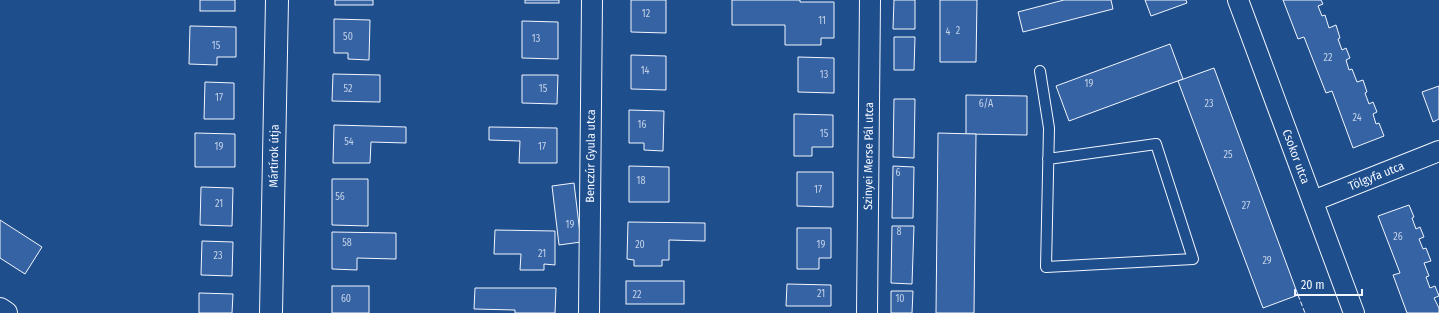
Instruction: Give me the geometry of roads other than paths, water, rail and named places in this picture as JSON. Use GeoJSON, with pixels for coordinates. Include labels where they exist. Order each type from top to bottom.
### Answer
{"type":"FeatureCollection","features":[{"type":"Feature","properties":{"kind":"street","name":"Mártírok útja"},"geometry":{"type":"LineString","coordinates":[[271,313],[277,0]]}},
{"type":"Feature","properties":{"kind":"street","name":"Benczúr Gyula utca"},"geometry":{"type":"LineString","coordinates":[[589,313],[592,0]]}},
{"type":"Feature","properties":{"kind":"street","name":"Szinyei Merse Pál utca"},"geometry":{"type":"LineString","coordinates":[[866,313],[870,0]]}},
{"type":"Feature","properties":{"kind":"street","name":"Csokor utca"},"geometry":{"type":"LineString","coordinates":[[1238,0],[1354,313]]}},
{"type":"Feature","properties":{"kind":"street","name":"Tölgyfa utca"},"geometry":{"type":"LineString","coordinates":[[1313,201],[1439,151]]}},
{"type":"Feature","properties":{"kind":"street"},"geometry":{"type":"LineString","coordinates":[[0,309],[6,313]]}},
{"type":"Feature","properties":{"kind":"lane"},"geometry":{"type":"LineString","coordinates":[[1040,71],[1049,128],[1048,159],[1046,267],[1193,259],[1156,144],[1048,159]]}}]}
